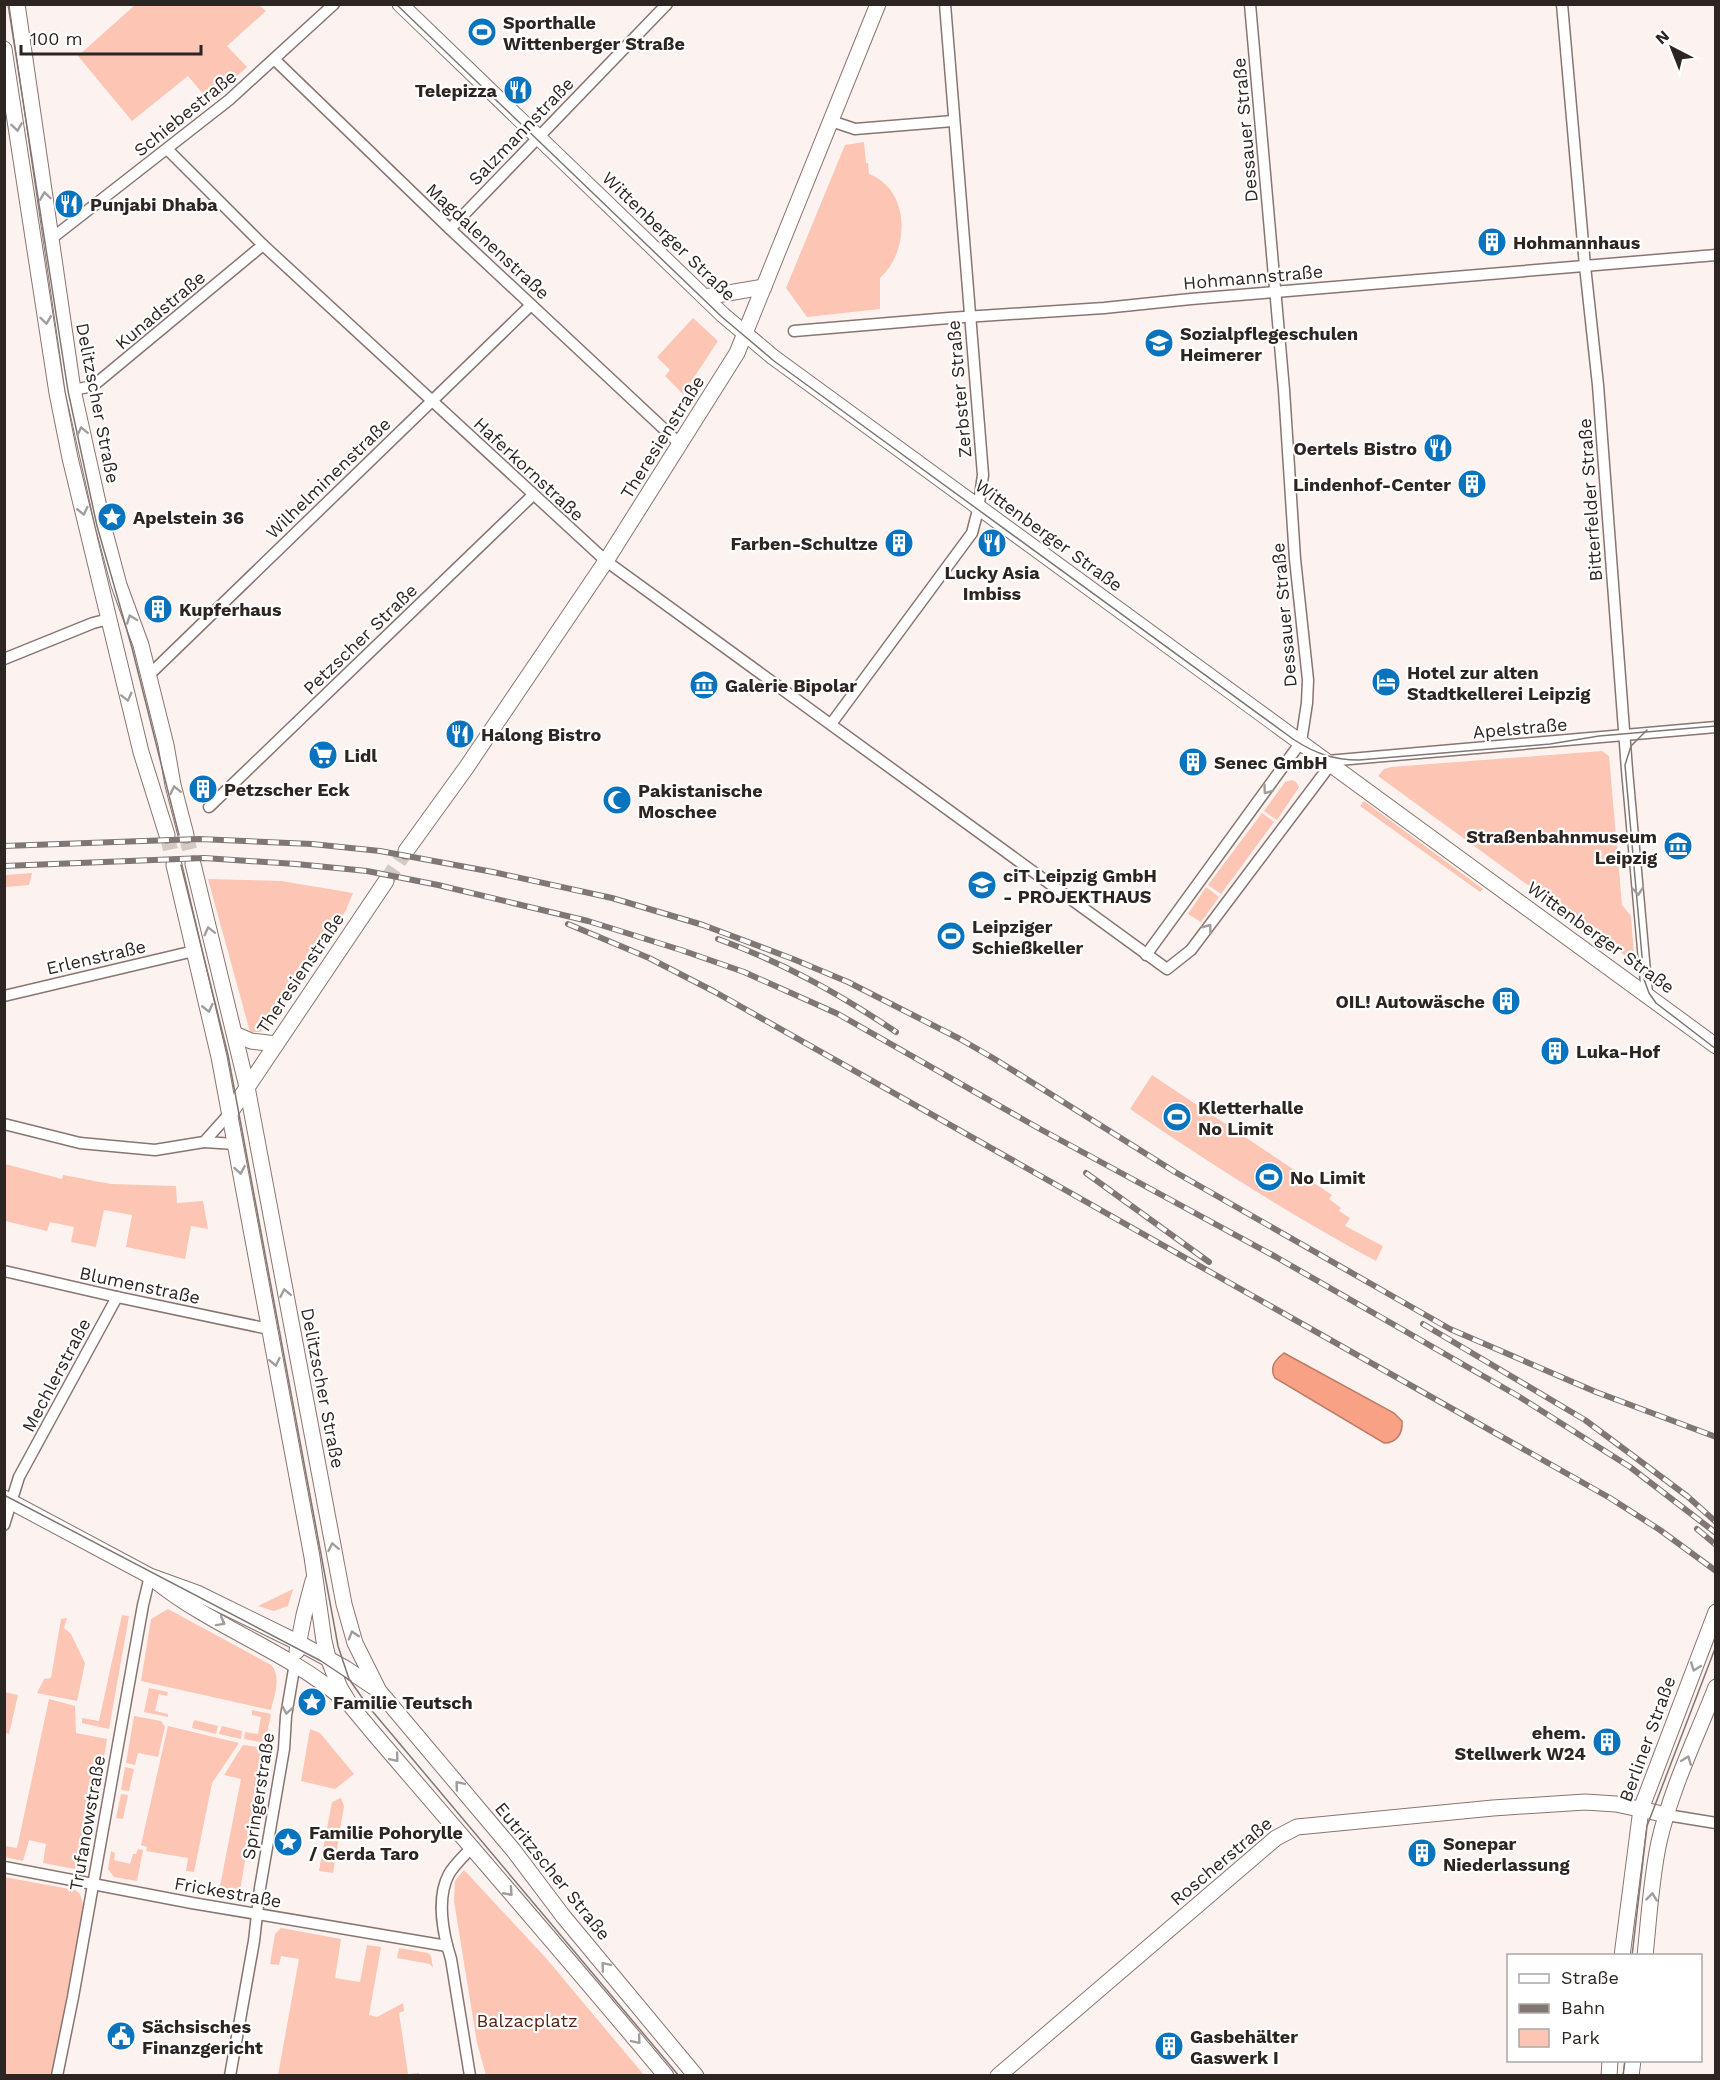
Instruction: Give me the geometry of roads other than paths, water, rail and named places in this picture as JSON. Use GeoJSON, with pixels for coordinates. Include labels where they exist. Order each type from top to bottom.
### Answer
{"type":"FeatureCollection","features":[{"type":"Feature","properties":{"kind":"main road","name":"Delitzscher Straße"},"geometry":{"type":"LineString","coordinates":[[17,4],[73,390],[108,545],[119,585],[141,645],[186,835]]}},
{"type":"Feature","properties":{"kind":"main road","name":"Wittenberger Straße"},"geometry":{"type":"LineString","coordinates":[[400,4],[745,334],[1716,1046]]}},
{"type":"Feature","properties":{"kind":"main road","name":"Theresienstraße"},"geometry":{"type":"LineString","coordinates":[[406,851],[466,768],[606,561],[737,353],[878,4]]}},
{"type":"Feature","properties":{"kind":"main road","name":"Delitzscher Straße"},"geometry":{"type":"LineString","coordinates":[[4,48],[57,393],[70,458],[141,752],[167,835]]}},
{"type":"Feature","properties":{"kind":"main road"},"geometry":{"type":"LineString","coordinates":[[705,297],[764,287]]}},
{"type":"Feature","properties":{"kind":"main road","name":"Delitzscher Straße"},"geometry":{"type":"LineString","coordinates":[[193,864],[248,1087],[344,1604],[359,1653],[379,1691]]}},
{"type":"Feature","properties":{"kind":"main road"},"geometry":{"type":"LineString","coordinates":[[174,865],[219,1057],[236,1144],[315,1575],[324,1641],[340,1688],[351,1706],[556,1944],[666,2076]]}},
{"type":"Feature","properties":{"kind":"main road","name":"Theresienstraße"},"geometry":{"type":"LineString","coordinates":[[248,1087],[386,881]]}},
{"type":"Feature","properties":{"kind":"main road"},"geometry":{"type":"LineString","coordinates":[[235,1034],[251,1041],[276,1044]]}},
{"type":"Feature","properties":{"kind":"main road"},"geometry":{"type":"LineString","coordinates":[[230,1113],[248,1087]]}},
{"type":"Feature","properties":{"kind":"main road"},"geometry":{"type":"LineString","coordinates":[[8,1500],[150,1576],[197,1593],[299,1642],[379,1691]]}},
{"type":"Feature","properties":{"kind":"main road"},"geometry":{"type":"LineString","coordinates":[[296,1663],[304,1616],[315,1575]]}},
{"type":"Feature","properties":{"kind":"main road"},"geometry":{"type":"LineString","coordinates":[[150,1576],[187,1604],[296,1663],[351,1706]]}},
{"type":"Feature","properties":{"kind":"main road","name":"Berliner Straße"},"geometry":{"type":"LineString","coordinates":[[1622,1954],[1635,1841],[1641,1809],[1716,1612]]}},
{"type":"Feature","properties":{"kind":"main road"},"geometry":{"type":"LineString","coordinates":[[1645,1954],[1659,1844],[1667,1815],[1716,1687]]}},
{"type":"Feature","properties":{"kind":"main road","name":"Eutritzscher Straße"},"geometry":{"type":"LineString","coordinates":[[379,1691],[502,1837],[563,1916],[696,2076]]}},
{"type":"Feature","properties":{"kind":"main road","name":"Roscherstraße"},"geometry":{"type":"LineString","coordinates":[[998,2076],[1276,1838],[1298,1827],[1493,1808],[1585,1802],[1616,1804],[1667,1815]]}},
{"type":"Feature","properties":{"kind":"street","name":"Schiebestraße"},"geometry":{"type":"LineString","coordinates":[[51,239],[229,100],[334,4]]}},
{"type":"Feature","properties":{"kind":"street","name":"Salzmannstraße"},"geometry":{"type":"LineString","coordinates":[[450,229],[667,4]]}},
{"type":"Feature","properties":{"kind":"street","name":"Zerbster Straße"},"geometry":{"type":"LineString","coordinates":[[831,724],[972,533],[979,507],[983,475],[945,4]]}},
{"type":"Feature","properties":{"kind":"street","name":"Dessauer Straße"},"geometry":{"type":"LineString","coordinates":[[1146,955],[1301,742],[1307,703],[1308,680],[1295,559],[1250,4]]}},
{"type":"Feature","properties":{"kind":"street","name":"Bitterfelder Straße"},"geometry":{"type":"LineString","coordinates":[[1562,4],[1604,458],[1624,735],[1647,994]]}},
{"type":"Feature","properties":{"kind":"street","name":"Magdalenenstraße"},"geometry":{"type":"LineString","coordinates":[[275,60],[450,229],[680,444]]}},
{"type":"Feature","properties":{"kind":"street"},"geometry":{"type":"LineString","coordinates":[[831,122],[855,129],[953,121]]}},
{"type":"Feature","properties":{"kind":"street","name":"Haferkornstraße"},"geometry":{"type":"LineString","coordinates":[[167,149],[263,245],[606,561],[1146,955]]}},
{"type":"Feature","properties":{"kind":"street","name":"Kunadstraße"},"geometry":{"type":"LineString","coordinates":[[73,390],[93,386],[263,245]]}},
{"type":"Feature","properties":{"kind":"street","name":"Hohmannstraße"},"geometry":{"type":"LineString","coordinates":[[794,331],[1104,308],[1716,255]]}},
{"type":"Feature","properties":{"kind":"street","name":"Wilhelminenstraße"},"geometry":{"type":"LineString","coordinates":[[149,675],[531,305]]}},
{"type":"Feature","properties":{"kind":"street","name":"Petzscher Straße"},"geometry":{"type":"LineString","coordinates":[[208,807],[533,495]]}},
{"type":"Feature","properties":{"kind":"street"},"geometry":{"type":"LineString","coordinates":[[4,659],[93,623],[109,619]]}},
{"type":"Feature","properties":{"kind":"street","name":"Apelstraße"},"geometry":{"type":"LineString","coordinates":[[1329,763],[1716,727]]}},
{"type":"Feature","properties":{"kind":"street"},"geometry":{"type":"LineString","coordinates":[[1146,955],[1167,969],[1191,950],[1329,763]]}},
{"type":"Feature","properties":{"kind":"street","name":"Erlenstraße"},"geometry":{"type":"LineString","coordinates":[[4,996],[194,951]]}},
{"type":"Feature","properties":{"kind":"street"},"geometry":{"type":"LineString","coordinates":[[204,1142],[230,1113]]}},
{"type":"Feature","properties":{"kind":"street"},"geometry":{"type":"LineString","coordinates":[[4,1124],[80,1143],[137,1150],[155,1150],[204,1142],[236,1144]]}},
{"type":"Feature","properties":{"kind":"street","name":"Blumenstraße"},"geometry":{"type":"LineString","coordinates":[[4,1271],[269,1329]]}},
{"type":"Feature","properties":{"kind":"street","name":"Mechlerstraße"},"geometry":{"type":"LineString","coordinates":[[4,1525],[8,1500],[117,1297]]}},
{"type":"Feature","properties":{"kind":"street","name":"Trufanowstraße"},"geometry":{"type":"LineString","coordinates":[[57,2076],[150,1576]]}},
{"type":"Feature","properties":{"kind":"street","name":"Springerstraße"},"geometry":{"type":"LineString","coordinates":[[230,2076],[296,1663]]}},
{"type":"Feature","properties":{"kind":"street"},"geometry":{"type":"LineString","coordinates":[[1667,1815],[1716,1823]]}},
{"type":"Feature","properties":{"kind":"street"},"geometry":{"type":"LineString","coordinates":[[470,2076],[447,1946],[442,1899],[449,1873],[471,1848]]}},
{"type":"Feature","properties":{"kind":"street","name":"Frickestraße"},"geometry":{"type":"LineString","coordinates":[[4,1868],[447,1946]]}},
{"type":"Feature","properties":{"kind":"tunnel"},"geometry":{"type":"LineString","coordinates":[[167,835],[174,865]]}},
{"type":"Feature","properties":{"kind":"tunnel"},"geometry":{"type":"LineString","coordinates":[[186,835],[193,864]]}},
{"type":"Feature","properties":{"kind":"tunnel"},"geometry":{"type":"LineString","coordinates":[[386,881],[406,851]]}},
{"type":"Feature","properties":{"kind":"tram line"},"geometry":{"type":"LineString","coordinates":[[8,4],[68,391],[97,526],[132,648],[179,835]]}},
{"type":"Feature","properties":{"kind":"tram line"},"geometry":{"type":"LineString","coordinates":[[396,4],[722,317],[774,361],[1293,739],[1309,748],[1332,757],[1359,760],[1550,744],[1599,736],[1716,726]]}},
{"type":"Feature","properties":{"kind":"tram line"},"geometry":{"type":"LineString","coordinates":[[1647,730],[1631,746],[1625,765],[1644,979],[1656,1003],[1716,1049]]}},
{"type":"Feature","properties":{"kind":"tram line"},"geometry":{"type":"LineString","coordinates":[[181,865],[228,1055],[338,1646],[349,1679],[368,1706],[679,2076]]}},
{"type":"Feature","properties":{"kind":"tram line"},"geometry":{"type":"LineString","coordinates":[[4,1495],[321,1661],[351,1681]]}},
{"type":"Feature","properties":{"kind":"tram line"},"geometry":{"type":"LineString","coordinates":[[1632,1954],[1647,1826],[1716,1646]]}},
{"type":"Feature","properties":{"kind":"tram line"},"geometry":{"type":"LineString","coordinates":[[1623,2076],[1625,2062]]}},
{"type":"Feature","properties":{"kind":"railway"},"geometry":{"type":"LineString","coordinates":[[4,846],[199,839],[312,844],[380,851],[493,872],[612,898],[703,925],[848,982],[960,1039],[1175,1172],[1450,1329],[1596,1392],[1716,1437]]}},
{"type":"Feature","properties":{"kind":"railway"},"geometry":{"type":"LineString","coordinates":[[4,866],[204,858],[367,871],[438,885],[588,921],[744,972],[838,1014],[1040,1129],[1276,1257],[1518,1396],[1630,1467],[1716,1533]]}},
{"type":"Feature","properties":{"kind":"railway"},"geometry":{"type":"LineString","coordinates":[[568,924],[649,958],[715,992],[1610,1498],[1660,1530],[1716,1571]]}},
{"type":"Feature","properties":{"kind":"railway"},"geometry":{"type":"LineString","coordinates":[[718,939],[766,958],[810,980],[896,1032]]}},
{"type":"Feature","properties":{"kind":"railway"},"geometry":{"type":"LineString","coordinates":[[1086,1173],[1209,1262]]}},
{"type":"Feature","properties":{"kind":"railway"},"geometry":{"type":"LineString","coordinates":[[1423,1324],[1585,1420],[1687,1496],[1716,1522]]}},
{"type":"Feature","properties":{"kind":"railway"},"geometry":{"type":"LineString","coordinates":[[1697,1529],[1716,1545]]}},
{"type":"Feature","properties":{"kind":"place","name":"Sporthalle Wittenberger Straße"},"geometry":{"type":"Point","coordinates":[482,32]}},
{"type":"Feature","properties":{"kind":"place","name":"Telepizza"},"geometry":{"type":"Point","coordinates":[518,90]}},
{"type":"Feature","properties":{"kind":"place","name":"Punjabi Dhaba"},"geometry":{"type":"Point","coordinates":[69,204]}},
{"type":"Feature","properties":{"kind":"place","name":"Hohmannhaus"},"geometry":{"type":"Point","coordinates":[1492,242]}},
{"type":"Feature","properties":{"kind":"place","name":"Sozialpflegeschulen Heimerer"},"geometry":{"type":"Point","coordinates":[1159,343]}},
{"type":"Feature","properties":{"kind":"place","name":"Oertels Bistro"},"geometry":{"type":"Point","coordinates":[1438,448]}},
{"type":"Feature","properties":{"kind":"place","name":"Lindenhof-Center"},"geometry":{"type":"Point","coordinates":[1472,484]}},
{"type":"Feature","properties":{"kind":"place","name":"Apelstein 36"},"geometry":{"type":"Point","coordinates":[112,517]}},
{"type":"Feature","properties":{"kind":"place","name":"Farben-Schultze"},"geometry":{"type":"Point","coordinates":[899,543]}},
{"type":"Feature","properties":{"kind":"place","name":"Lucky Asia Imbiss"},"geometry":{"type":"Point","coordinates":[992,543]}},
{"type":"Feature","properties":{"kind":"place","name":"Kupferhaus"},"geometry":{"type":"Point","coordinates":[158,609]}},
{"type":"Feature","properties":{"kind":"place","name":"Hotel zur alten Stadtkellerei Leipzig"},"geometry":{"type":"Point","coordinates":[1386,682]}},
{"type":"Feature","properties":{"kind":"place","name":"Galerie Bipolar"},"geometry":{"type":"Point","coordinates":[704,685]}},
{"type":"Feature","properties":{"kind":"place","name":"Halong Bistro"},"geometry":{"type":"Point","coordinates":[460,734]}},
{"type":"Feature","properties":{"kind":"place","name":"Lidl"},"geometry":{"type":"Point","coordinates":[323,755]}},
{"type":"Feature","properties":{"kind":"place","name":"Senec GmbH"},"geometry":{"type":"Point","coordinates":[1193,762]}},
{"type":"Feature","properties":{"kind":"place","name":"Petzscher Eck"},"geometry":{"type":"Point","coordinates":[203,789]}},
{"type":"Feature","properties":{"kind":"place","name":"Pakistanische Moschee"},"geometry":{"type":"Point","coordinates":[617,800]}},
{"type":"Feature","properties":{"kind":"place","name":"Straßenbahnmuseum Leipzig"},"geometry":{"type":"Point","coordinates":[1678,846]}},
{"type":"Feature","properties":{"kind":"place","name":"ciT Leipzig GmbH - PROJEKTHAUS"},"geometry":{"type":"Point","coordinates":[982,885]}},
{"type":"Feature","properties":{"kind":"place","name":"Leipziger Schießkeller"},"geometry":{"type":"Point","coordinates":[951,936]}},
{"type":"Feature","properties":{"kind":"place","name":"OIL! Autowäsche"},"geometry":{"type":"Point","coordinates":[1506,1001]}},
{"type":"Feature","properties":{"kind":"place","name":"Luka-Hof"},"geometry":{"type":"Point","coordinates":[1555,1051]}},
{"type":"Feature","properties":{"kind":"place","name":"Kletterhalle No Limit"},"geometry":{"type":"Point","coordinates":[1177,1117]}},
{"type":"Feature","properties":{"kind":"place","name":"No Limit"},"geometry":{"type":"Point","coordinates":[1269,1177]}},
{"type":"Feature","properties":{"kind":"place","name":"Familie Teutsch"},"geometry":{"type":"Point","coordinates":[312,1702]}},
{"type":"Feature","properties":{"kind":"place","name":"ehem. Stellwerk W24"},"geometry":{"type":"Point","coordinates":[1607,1742]}},
{"type":"Feature","properties":{"kind":"place","name":"Familie Pohorylle / Gerda Taro"},"geometry":{"type":"Point","coordinates":[288,1842]}},
{"type":"Feature","properties":{"kind":"place","name":"Sonepar Niederlassung"},"geometry":{"type":"Point","coordinates":[1422,1853]}},
{"type":"Feature","properties":{"kind":"place","name":"Sächsisches Finanzgericht"},"geometry":{"type":"Point","coordinates":[121,2036]}},
{"type":"Feature","properties":{"kind":"place","name":"Gasbehälter Gaswerk I"},"geometry":{"type":"Point","coordinates":[1169,2046]}},
{"type":"Feature","properties":{"kind":"park label","name":"Balzacplatz"},"geometry":{"type":"Point","coordinates":[527,2020]}}]}
